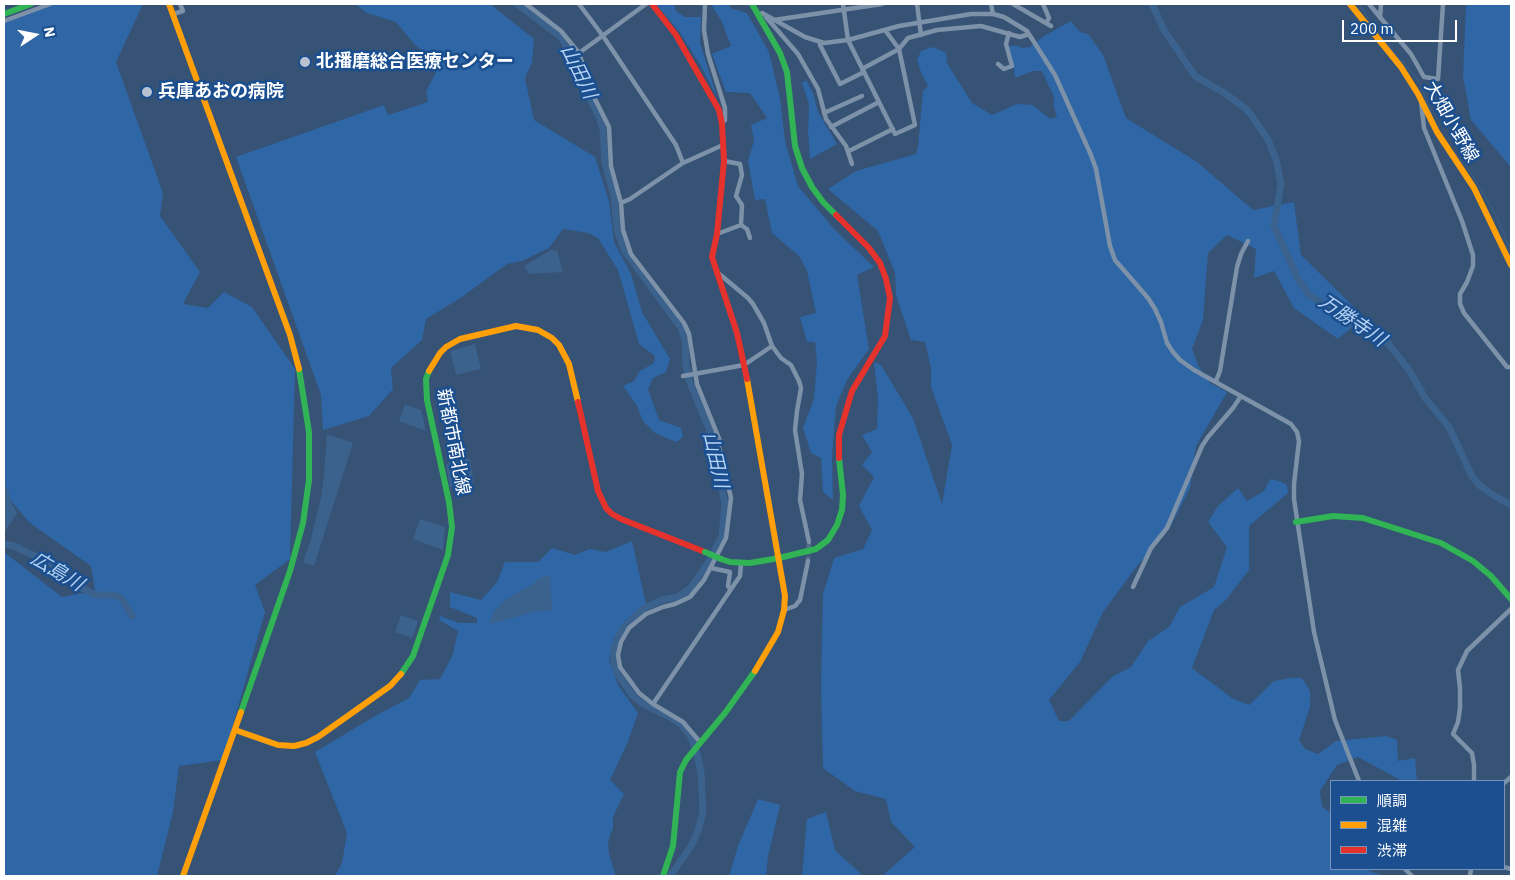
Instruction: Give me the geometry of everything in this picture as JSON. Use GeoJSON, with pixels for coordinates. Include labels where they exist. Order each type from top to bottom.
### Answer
{"type":"FeatureCollection","features":[{"type":"Feature","properties":{"kind":"main road"},"geometry":{"type":"LineString","coordinates":[[4,8],[16,4]]}},
{"type":"Feature","properties":{"kind":"main road"},"geometry":{"type":"LineString","coordinates":[[4,14],[31,4]]}},
{"type":"Feature","properties":{"kind":"main road"},"geometry":{"type":"LineString","coordinates":[[169,4],[290,334],[302,381],[307,415],[309,480],[303,523],[290,571],[183,876]]}},
{"type":"Feature","properties":{"kind":"main road"},"geometry":{"type":"LineString","coordinates":[[652,4],[676,35],[719,110],[722,124],[724,161],[717,234],[712,257],[737,333],[744,365],[785,596],[784,610],[778,632],[755,671],[725,713],[691,753],[680,772],[673,846],[663,876]]}},
{"type":"Feature","properties":{"kind":"main road"},"geometry":{"type":"LineString","coordinates":[[752,4],[762,13]]}},
{"type":"Feature","properties":{"kind":"main road","name":"新都市南北線"},"geometry":{"type":"LineString","coordinates":[[235,730],[278,745],[294,746],[306,743],[318,737],[390,686],[407,667],[413,656],[448,555],[452,527],[449,502],[427,400],[426,379],[430,368],[440,353],[460,339],[516,326],[538,330],[552,338],[559,345],[569,364],[598,491],[606,508],[621,519],[721,559],[741,563],[779,558],[816,549],[828,540],[837,526],[842,510],[843,495],[838,459],[839,435],[852,391],[885,336],[890,298],[880,263],[869,248],[824,202],[812,187],[802,168],[793,137],[787,72],[780,53],[752,4]]}},
{"type":"Feature","properties":{"kind":"main road","name":"大畑小野線"},"geometry":{"type":"LineString","coordinates":[[1350,4],[1401,67],[1436,132],[1474,188],[1511,265]]}},
{"type":"Feature","properties":{"kind":"main road"},"geometry":{"type":"LineString","coordinates":[[1296,522],[1333,516],[1363,518],[1441,543],[1473,561],[1511,599]]}},
{"type":"Feature","properties":{"kind":"street"},"geometry":{"type":"LineString","coordinates":[[4,21],[50,4]]}},
{"type":"Feature","properties":{"kind":"street"},"geometry":{"type":"LineString","coordinates":[[173,14],[183,11],[180,4]]}},
{"type":"Feature","properties":{"kind":"street"},"geometry":{"type":"LineString","coordinates":[[526,4],[561,31],[579,53],[585,66],[592,93],[609,127],[611,166],[621,204],[622,230],[631,254],[684,323],[689,334],[697,384],[720,441],[719,447],[730,498],[726,538],[704,580],[690,597],[646,614],[629,628],[621,642],[618,655],[620,667],[639,693],[683,722],[698,745]]}},
{"type":"Feature","properties":{"kind":"street"},"geometry":{"type":"LineString","coordinates":[[579,4],[603,36],[676,145],[683,163]]}},
{"type":"Feature","properties":{"kind":"street"},"geometry":{"type":"LineString","coordinates":[[579,53],[646,4]]}},
{"type":"Feature","properties":{"kind":"street"},"geometry":{"type":"LineString","coordinates":[[705,4],[704,30],[708,54],[724,108],[725,120],[722,124]]}},
{"type":"Feature","properties":{"kind":"street"},"geometry":{"type":"LineString","coordinates":[[774,20],[843,6],[882,4]]}},
{"type":"Feature","properties":{"kind":"street"},"geometry":{"type":"LineString","coordinates":[[917,4],[922,35]]}},
{"type":"Feature","properties":{"kind":"street"},"geometry":{"type":"LineString","coordinates":[[991,4],[993,14]]}},
{"type":"Feature","properties":{"kind":"street"},"geometry":{"type":"LineString","coordinates":[[1013,4],[1051,26]]}},
{"type":"Feature","properties":{"kind":"street"},"geometry":{"type":"LineString","coordinates":[[1022,9],[1026,4]]}},
{"type":"Feature","properties":{"kind":"street"},"geometry":{"type":"LineString","coordinates":[[1043,4],[1049,18],[1046,23]]}},
{"type":"Feature","properties":{"kind":"street"},"geometry":{"type":"LineString","coordinates":[[1369,4],[1411,54],[1424,77],[1438,79],[1443,4]]}},
{"type":"Feature","properties":{"kind":"street"},"geometry":{"type":"LineString","coordinates":[[1380,18],[1381,4]]}},
{"type":"Feature","properties":{"kind":"street"},"geometry":{"type":"LineString","coordinates":[[843,6],[848,40],[895,134],[915,124],[899,49],[885,30]]}},
{"type":"Feature","properties":{"kind":"street"},"geometry":{"type":"LineString","coordinates":[[762,13],[805,38],[820,42],[848,40],[885,30],[971,14],[993,14],[1004,17],[1021,26],[1029,34],[1055,75],[1091,155],[1096,169],[1110,246],[1115,260],[1152,304],[1161,322],[1166,343],[1173,352],[1194,370],[1291,424],[1297,432],[1299,441],[1294,484],[1296,522],[1314,632],[1335,720],[1359,780]]}},
{"type":"Feature","properties":{"kind":"street"},"geometry":{"type":"LineString","coordinates":[[762,13],[798,54],[818,89],[824,113],[831,127],[848,151],[852,164]]}},
{"type":"Feature","properties":{"kind":"street"},"geometry":{"type":"LineString","coordinates":[[820,42],[840,84],[899,49],[908,38],[937,30],[981,26],[1020,37],[1029,34]]}},
{"type":"Feature","properties":{"kind":"street"},"geometry":{"type":"LineString","coordinates":[[998,64],[1004,69],[1012,66],[1006,44],[1009,33]]}},
{"type":"Feature","properties":{"kind":"street"},"geometry":{"type":"LineString","coordinates":[[824,113],[862,96]]}},
{"type":"Feature","properties":{"kind":"street"},"geometry":{"type":"LineString","coordinates":[[1420,100],[1424,128],[1474,255],[1473,266],[1460,294],[1460,304],[1464,313],[1507,367],[1511,367]]}},
{"type":"Feature","properties":{"kind":"street"},"geometry":{"type":"LineString","coordinates":[[831,127],[879,102]]}},
{"type":"Feature","properties":{"kind":"street"},"geometry":{"type":"LineString","coordinates":[[848,151],[893,129]]}},
{"type":"Feature","properties":{"kind":"street"},"geometry":{"type":"LineString","coordinates":[[621,204],[683,163],[723,145]]}},
{"type":"Feature","properties":{"kind":"street"},"geometry":{"type":"LineString","coordinates":[[724,161],[740,164],[742,174],[736,196],[742,204],[741,225]]}},
{"type":"Feature","properties":{"kind":"street"},"geometry":{"type":"LineString","coordinates":[[717,234],[741,225]]}},
{"type":"Feature","properties":{"kind":"street"},"geometry":{"type":"LineString","coordinates":[[741,225],[747,229],[750,238]]}},
{"type":"Feature","properties":{"kind":"street"},"geometry":{"type":"LineString","coordinates":[[1216,381],[1220,371],[1237,267],[1248,241]]}},
{"type":"Feature","properties":{"kind":"street"},"geometry":{"type":"LineString","coordinates":[[716,272],[753,304],[764,323],[772,346],[781,358],[791,365],[801,388],[796,411],[795,430],[802,474],[800,500],[809,542]]}},
{"type":"Feature","properties":{"kind":"street"},"geometry":{"type":"LineString","coordinates":[[683,376],[744,365],[772,346]]}},
{"type":"Feature","properties":{"kind":"street"},"geometry":{"type":"LineString","coordinates":[[1133,587],[1150,548],[1167,528],[1202,446],[1241,396]]}},
{"type":"Feature","properties":{"kind":"street"},"geometry":{"type":"LineString","coordinates":[[784,610],[795,606],[800,600],[808,561]]}},
{"type":"Feature","properties":{"kind":"street"},"geometry":{"type":"LineString","coordinates":[[653,704],[740,576],[741,563]]}},
{"type":"Feature","properties":{"kind":"street"},"geometry":{"type":"LineString","coordinates":[[710,568],[730,572],[728,586],[730,589]]}},
{"type":"Feature","properties":{"kind":"street"},"geometry":{"type":"LineString","coordinates":[[1474,780],[1472,753],[1453,734],[1460,708],[1458,670],[1467,651],[1511,609]]}},
{"type":"Feature","properties":{"kind":"shaded area"},"geometry":{"type":"Polygon","coordinates":[[[47,4],[143,4],[116,62],[163,193],[160,216],[200,272],[183,304],[208,308],[224,292],[252,307],[295,369],[290,559],[255,585],[265,612],[223,760],[179,766],[173,812],[157,876],[4,876],[4,552],[62,597],[95,591],[91,566],[30,523],[4,493],[4,20],[47,4]]]}},
{"type":"Feature","properties":{"kind":"shaded area"},"geometry":{"type":"Polygon","coordinates":[[[355,4],[490,4],[534,39],[532,63],[525,78],[534,120],[595,157],[609,201],[614,242],[631,274],[642,312],[670,359],[666,372],[653,378],[648,389],[659,420],[681,428],[683,437],[676,442],[655,433],[643,421],[637,406],[623,386],[634,381],[640,371],[654,363],[655,356],[639,344],[618,270],[598,238],[588,233],[563,229],[549,248],[522,261],[507,264],[462,297],[426,319],[422,340],[391,368],[393,389],[369,416],[323,430],[321,395],[236,157],[384,105],[388,115],[428,102],[426,92],[440,64],[415,45],[396,22],[367,13],[355,4]]]}},
{"type":"Feature","properties":{"kind":"shaded area"},"geometry":{"type":"Polygon","coordinates":[[[656,4],[674,4],[676,11],[685,17],[701,17],[700,43],[718,100],[701,66],[680,33],[656,4]]]}},
{"type":"Feature","properties":{"kind":"shaded area"},"geometry":{"type":"Polygon","coordinates":[[[711,4],[730,4],[730,8],[747,13],[769,52],[780,98],[785,141],[798,186],[834,229],[874,267],[857,275],[869,349],[847,380],[836,406],[832,456],[833,500],[823,492],[821,458],[811,453],[803,428],[814,399],[817,362],[815,342],[807,342],[800,317],[816,313],[807,271],[800,257],[772,233],[765,199],[755,200],[748,161],[754,141],[751,125],[767,118],[750,93],[726,92],[712,54],[731,46],[722,22],[711,4]]]}},
{"type":"Feature","properties":{"kind":"shaded area"},"geometry":{"type":"Polygon","coordinates":[[[1466,4],[1511,4],[1511,167],[1471,120],[1463,76],[1466,4]]]}},
{"type":"Feature","properties":{"kind":"shaded area"},"geometry":{"type":"Polygon","coordinates":[[[1071,21],[1080,32],[1088,34],[1103,55],[1126,118],[1197,162],[1253,210],[1294,202],[1301,255],[1364,317],[1338,339],[1294,308],[1274,271],[1254,278],[1256,249],[1227,235],[1208,253],[1203,320],[1192,349],[1199,367],[1210,383],[1227,392],[1196,446],[1190,488],[1169,529],[1137,566],[1103,612],[1080,662],[1049,700],[1059,721],[1069,721],[1113,676],[1131,667],[1148,641],[1169,627],[1180,607],[1214,587],[1227,547],[1208,522],[1218,506],[1238,488],[1247,501],[1264,491],[1270,479],[1287,485],[1288,493],[1249,526],[1249,570],[1225,601],[1214,610],[1192,668],[1232,698],[1249,705],[1274,681],[1302,678],[1310,691],[1310,707],[1299,740],[1305,749],[1318,754],[1336,741],[1386,736],[1397,740],[1398,761],[1415,758],[1417,780],[1400,780],[1358,757],[1337,765],[1320,791],[1322,807],[1330,812],[1330,870],[1368,870],[1383,876],[882,876],[915,847],[891,822],[886,799],[855,791],[823,768],[821,686],[823,594],[834,558],[863,549],[872,530],[859,506],[874,477],[862,465],[872,452],[862,435],[877,429],[878,398],[874,362],[881,365],[913,418],[942,504],[952,445],[931,387],[931,368],[925,342],[911,340],[896,295],[895,273],[878,231],[828,189],[856,171],[916,154],[923,91],[928,86],[917,60],[921,51],[933,47],[946,53],[947,63],[972,103],[992,115],[1017,104],[1033,105],[1050,119],[1057,117],[1054,97],[1042,71],[1033,71],[1015,78],[1008,46],[1030,47],[1044,36],[1071,21]]]}},
{"type":"Feature","properties":{"kind":"shaded area"},"geometry":{"type":"Polygon","coordinates":[[[806,80],[813,93],[818,112],[837,144],[810,159],[808,132],[809,104],[802,83],[806,80]]]}},
{"type":"Feature","properties":{"kind":"shaded area"},"geometry":{"type":"Polygon","coordinates":[[[552,249],[553,251],[557,250],[563,272],[529,274],[524,266],[552,249]]]}},
{"type":"Feature","properties":{"kind":"shaded area"},"geometry":{"type":"Polygon","coordinates":[[[475,344],[481,369],[456,375],[450,351],[475,344]]]}},
{"type":"Feature","properties":{"kind":"shaded area"},"geometry":{"type":"Polygon","coordinates":[[[405,404],[421,410],[426,431],[399,421],[405,404]]]}},
{"type":"Feature","properties":{"kind":"shaded area"},"geometry":{"type":"Polygon","coordinates":[[[327,434],[353,443],[314,566],[303,562],[310,543],[321,498],[327,434]]]}},
{"type":"Feature","properties":{"kind":"shaded area"},"geometry":{"type":"Polygon","coordinates":[[[469,458],[474,482],[450,487],[446,466],[449,462],[469,458]]]}},
{"type":"Feature","properties":{"kind":"shaded area"},"geometry":{"type":"Polygon","coordinates":[[[4,485],[8,489],[11,502],[17,513],[4,533],[4,485]]]}},
{"type":"Feature","properties":{"kind":"shaded area"},"geometry":{"type":"Polygon","coordinates":[[[420,519],[445,527],[443,550],[413,539],[420,519]]]}},
{"type":"Feature","properties":{"kind":"shaded area"},"geometry":{"type":"Polygon","coordinates":[[[632,541],[646,604],[614,637],[609,660],[618,685],[638,713],[628,742],[610,780],[624,794],[613,817],[613,829],[608,845],[615,875],[335,876],[342,863],[347,833],[315,752],[409,698],[420,680],[440,679],[453,654],[458,631],[439,620],[440,616],[459,623],[477,623],[477,618],[450,607],[450,592],[481,600],[497,582],[505,562],[538,562],[552,548],[575,555],[589,549],[606,552],[632,541]]]}},
{"type":"Feature","properties":{"kind":"shaded area"},"geometry":{"type":"Polygon","coordinates":[[[550,575],[552,610],[534,612],[489,624],[493,613],[505,600],[540,578],[550,575]]]}},
{"type":"Feature","properties":{"kind":"shaded area"},"geometry":{"type":"Polygon","coordinates":[[[401,615],[418,621],[412,638],[395,632],[401,615]]]}},
{"type":"Feature","properties":{"kind":"shaded area"},"geometry":{"type":"Polygon","coordinates":[[[758,799],[780,805],[768,857],[766,876],[729,876],[738,846],[758,799]]]}},
{"type":"Feature","properties":{"kind":"shaded area"},"geometry":{"type":"Polygon","coordinates":[[[826,812],[835,850],[863,876],[802,876],[807,819],[826,812]]]}},
{"type":"Feature","properties":{"kind":"waterway","name":"山田川"},"geometry":{"type":"LineString","coordinates":[[517,4],[561,37],[576,62],[588,95],[600,119],[603,130],[605,163],[614,196],[617,229],[624,250],[681,328],[685,340],[689,380],[711,434],[725,504],[722,536],[709,561],[691,588],[678,597],[662,600],[643,609],[623,628],[614,646],[614,662],[617,673],[633,696],[643,704],[681,724],[690,735],[697,753],[701,773],[703,812],[698,831],[690,848],[670,876]]}},
{"type":"Feature","properties":{"kind":"waterway","name":"万勝寺川"},"geometry":{"type":"LineString","coordinates":[[1152,4],[1164,30],[1195,76],[1226,94],[1246,109],[1268,140],[1276,159],[1281,184],[1274,226],[1299,281],[1308,294],[1351,323],[1367,329],[1388,343],[1409,370],[1425,398],[1449,427],[1472,476],[1479,485],[1511,505]]}},
{"type":"Feature","properties":{"kind":"waterway"},"geometry":{"type":"LineString","coordinates":[[1359,4],[1375,30],[1419,81],[1432,115]]}},
{"type":"Feature","properties":{"kind":"waterway"},"geometry":{"type":"LineString","coordinates":[[1453,151],[1471,173],[1497,217],[1511,251]]}},
{"type":"Feature","properties":{"kind":"waterway","name":"広島川"},"geometry":{"type":"LineString","coordinates":[[4,544],[14,546],[56,566],[61,574],[78,586],[96,595],[114,595],[121,598],[132,616]]}},
{"type":"Feature","properties":{"kind":"tunnel"},"geometry":{"type":"LineString","coordinates":[[808,561],[809,542]]}},
{"type":"Feature","properties":{"kind":"traffic: fast"},"geometry":{"type":"LineString","coordinates":[[4,14],[31,4]]}},
{"type":"Feature","properties":{"kind":"traffic: fast"},"geometry":{"type":"LineString","coordinates":[[752,4],[780,53],[787,72],[795,146],[802,168],[812,187],[836,215]]}},
{"type":"Feature","properties":{"kind":"traffic: fast"},"geometry":{"type":"LineString","coordinates":[[241,712],[290,571],[303,523],[309,480],[309,432],[299,369]]}},
{"type":"Feature","properties":{"kind":"traffic: fast"},"geometry":{"type":"LineString","coordinates":[[401,674],[413,656],[448,555],[452,527],[449,502],[427,400],[426,379],[429,371]]}},
{"type":"Feature","properties":{"kind":"traffic: fast"},"geometry":{"type":"LineString","coordinates":[[721,559],[730,562],[750,563],[779,558],[816,549],[828,540],[837,525],[842,510],[843,495],[839,458]]}},
{"type":"Feature","properties":{"kind":"traffic: fast"},"geometry":{"type":"LineString","coordinates":[[1296,522],[1333,516],[1363,518],[1441,543],[1473,561],[1491,576],[1511,599]]}},
{"type":"Feature","properties":{"kind":"traffic: fast"},"geometry":{"type":"LineString","coordinates":[[705,552],[721,559]]}},
{"type":"Feature","properties":{"kind":"traffic: fast"},"geometry":{"type":"LineString","coordinates":[[663,876],[673,846],[680,772],[686,760],[725,713],[755,671]]}},
{"type":"Feature","properties":{"kind":"traffic: slow"},"geometry":{"type":"LineString","coordinates":[[169,4],[290,335],[299,369]]}},
{"type":"Feature","properties":{"kind":"traffic: slow"},"geometry":{"type":"LineString","coordinates":[[1350,4],[1401,67],[1418,94],[1437,132],[1474,188],[1511,265]]}},
{"type":"Feature","properties":{"kind":"traffic: slow"},"geometry":{"type":"LineString","coordinates":[[429,371],[440,353],[460,339],[516,326],[538,330],[552,338],[559,345],[569,364],[578,402]]}},
{"type":"Feature","properties":{"kind":"traffic: slow"},"geometry":{"type":"LineString","coordinates":[[747,379],[785,596],[784,610],[778,632],[755,671]]}},
{"type":"Feature","properties":{"kind":"traffic: slow"},"geometry":{"type":"LineString","coordinates":[[235,730],[278,745],[294,746],[306,743],[318,737],[390,686],[401,674]]}},
{"type":"Feature","properties":{"kind":"traffic: slow"},"geometry":{"type":"LineString","coordinates":[[183,876],[241,712]]}},
{"type":"Feature","properties":{"kind":"traffic: jam"},"geometry":{"type":"LineString","coordinates":[[652,4],[676,35],[719,110],[722,124],[724,161],[717,234],[712,257],[737,333],[747,379]]}},
{"type":"Feature","properties":{"kind":"traffic: jam"},"geometry":{"type":"LineString","coordinates":[[836,215],[869,248],[880,263],[890,298],[885,336],[852,391],[839,435],[839,458]]}},
{"type":"Feature","properties":{"kind":"traffic: jam"},"geometry":{"type":"LineString","coordinates":[[578,402],[598,491],[606,508],[621,519],[705,552]]}},
{"type":"Feature","properties":{"kind":"place","name":"北播磨総合医療センター"},"geometry":{"type":"Point","coordinates":[305,62]}},
{"type":"Feature","properties":{"kind":"place","name":"兵庫あおの病院"},"geometry":{"type":"Point","coordinates":[147,92]}}]}
